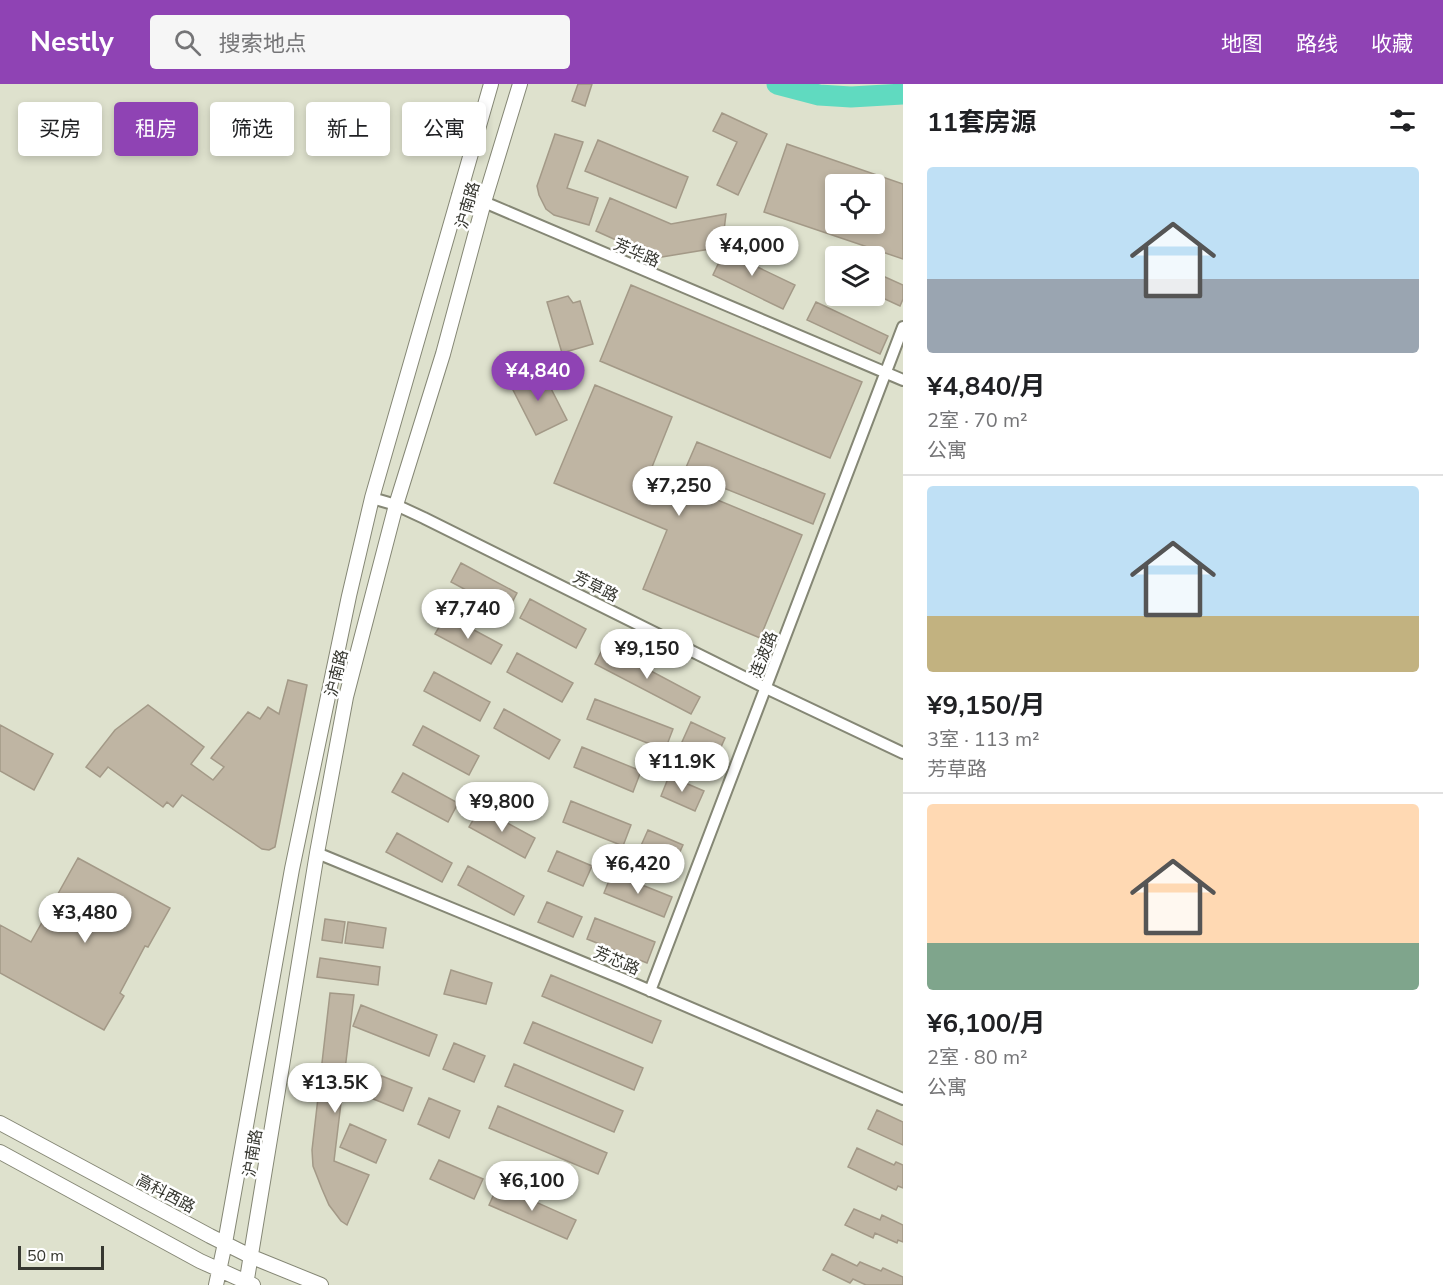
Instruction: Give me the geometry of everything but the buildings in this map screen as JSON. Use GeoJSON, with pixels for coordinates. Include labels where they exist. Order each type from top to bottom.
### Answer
{"type":"FeatureCollection","features":[{"type":"Feature","properties":{"kind":"main road","name":"沪南路"},"geometry":{"type":"LineString","coordinates":[[216,1285],[292,869],[349,596],[372,498],[491,84]]}},
{"type":"Feature","properties":{"kind":"main road","name":"沪南路"},"geometry":{"type":"LineString","coordinates":[[249,1284],[317,853],[346,697],[396,505],[443,354],[484,202],[520,84]]}},
{"type":"Feature","properties":{"kind":"main road","name":"高科西路"},"geometry":{"type":"LineString","coordinates":[[0,1123],[225,1244],[321,1285]]}},
{"type":"Feature","properties":{"kind":"main road"},"geometry":{"type":"LineString","coordinates":[[0,1152],[249,1284]]}},
{"type":"Feature","properties":{"kind":"street","name":"芳华路"},"geometry":{"type":"LineString","coordinates":[[458,195],[484,202],[903,380]]}},
{"type":"Feature","properties":{"kind":"street","name":"连波路"},"geometry":{"type":"LineString","coordinates":[[650,991],[903,327]]}},
{"type":"Feature","properties":{"kind":"street","name":"芳草路"},"geometry":{"type":"LineString","coordinates":[[372,498],[396,505],[766,688],[903,753]]}},
{"type":"Feature","properties":{"kind":"street","name":"芳芯路"},"geometry":{"type":"LineString","coordinates":[[317,853],[903,1099]]}},
{"type":"Feature","properties":{"kind":"waterway"},"geometry":{"type":"LineString","coordinates":[[777,84],[819,95],[851,97],[903,94]]}}]}
